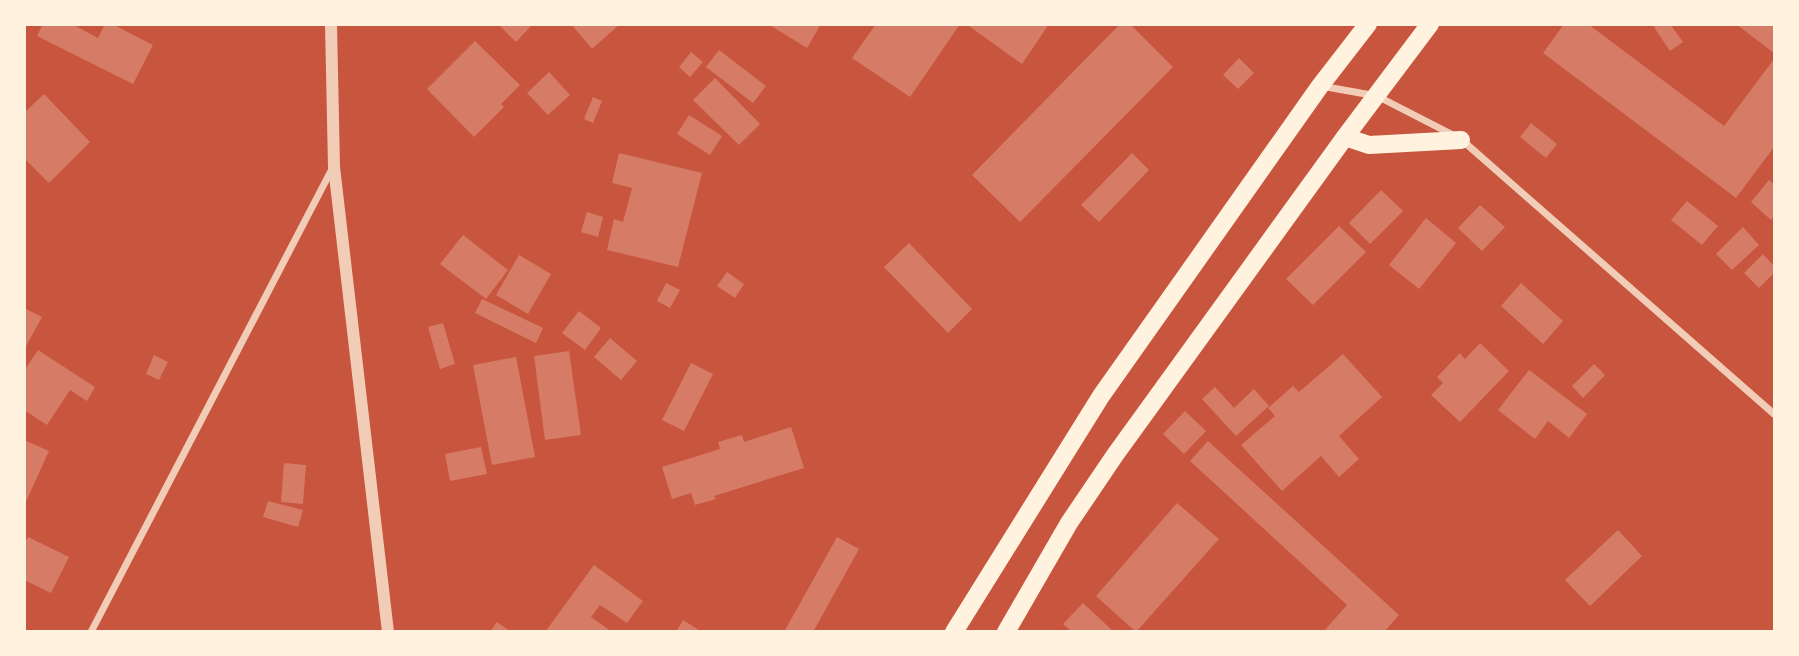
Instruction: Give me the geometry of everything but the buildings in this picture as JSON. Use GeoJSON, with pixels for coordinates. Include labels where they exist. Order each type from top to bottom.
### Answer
{"type":"FeatureCollection","features":[{"type":"Feature","properties":{"kind":"main road"},"geometry":{"type":"LineString","coordinates":[[954,632],[1101,396],[1320,86],[1368,24]]}},
{"type":"Feature","properties":{"kind":"main road"},"geometry":{"type":"LineString","coordinates":[[1006,632],[1069,523],[1115,455],[1430,24]]}},
{"type":"Feature","properties":{"kind":"main road"},"geometry":{"type":"LineString","coordinates":[[1345,137],[1369,145],[1461,139]]}},
{"type":"Feature","properties":{"kind":"street"},"geometry":{"type":"LineString","coordinates":[[331,24],[334,167],[388,632]]}},
{"type":"Feature","properties":{"kind":"street"},"geometry":{"type":"LineString","coordinates":[[1320,86],[1377,96],[1461,139],[1774,414]]}},
{"type":"Feature","properties":{"kind":"street"},"geometry":{"type":"LineString","coordinates":[[91,632],[334,167]]}}]}
